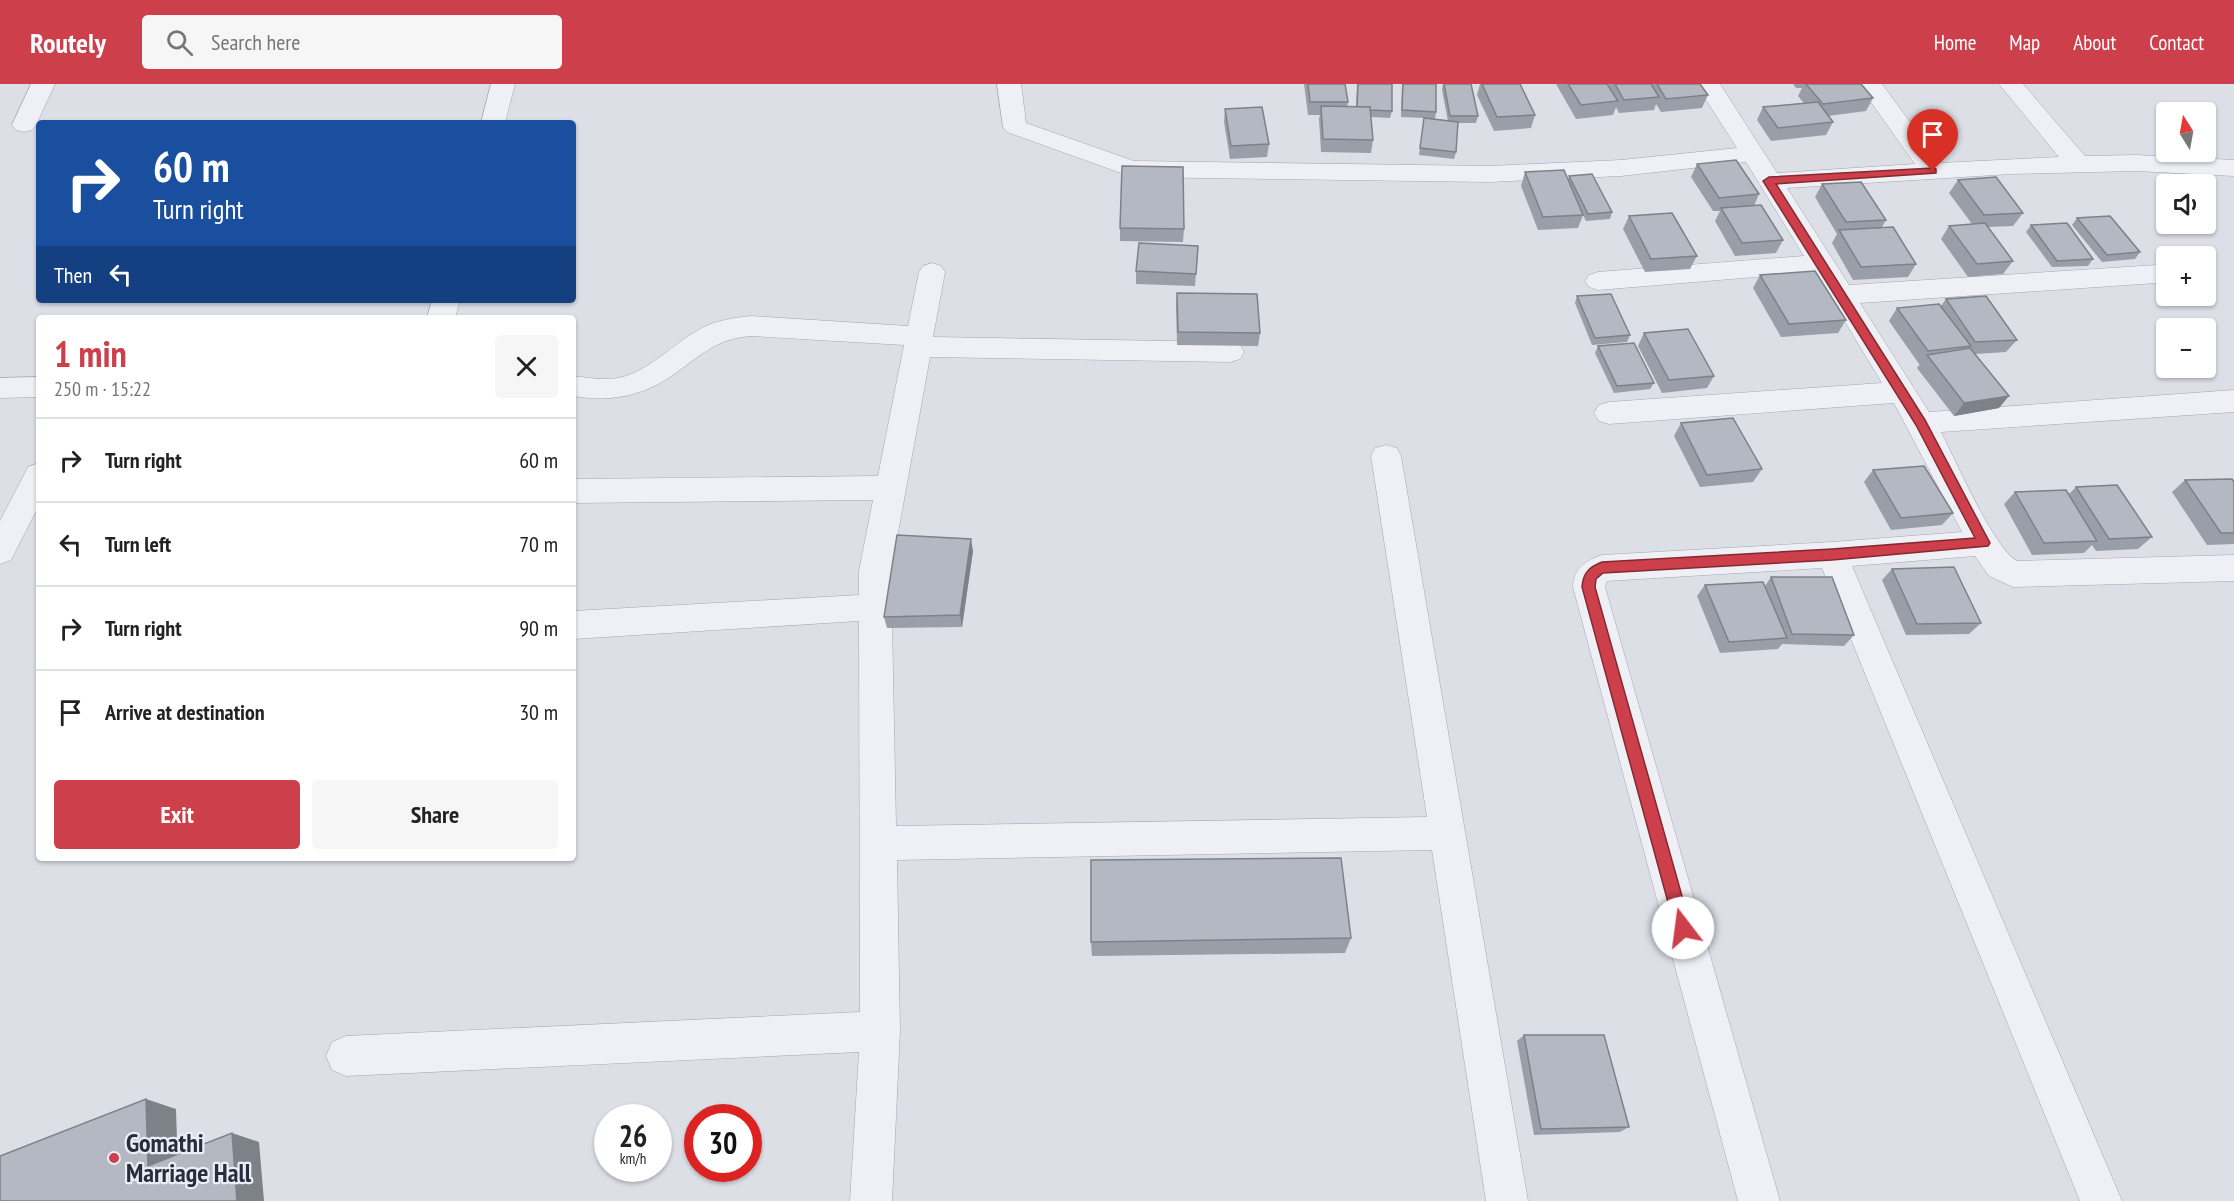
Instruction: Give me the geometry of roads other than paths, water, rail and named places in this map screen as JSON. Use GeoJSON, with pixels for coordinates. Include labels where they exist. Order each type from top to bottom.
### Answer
{"type":"FeatureCollection","features":[{"type":"Feature","properties":{"kind":"street"},"geometry":{"type":"LineString","coordinates":[[24,125],[43,84]]}},
{"type":"Feature","properties":{"kind":"street"},"geometry":{"type":"LineString","coordinates":[[494,120],[503,84]]}},
{"type":"Feature","properties":{"kind":"street"},"geometry":{"type":"LineString","coordinates":[[1009,84],[1015,127],[1132,169],[1490,174],[1621,168],[1752,154]]}},
{"type":"Feature","properties":{"kind":"street"},"geometry":{"type":"LineString","coordinates":[[1708,84],[1921,423],[1983,543],[2000,567],[2013,574],[2234,568]]}},
{"type":"Feature","properties":{"kind":"street"},"geometry":{"type":"LineString","coordinates":[[1870,84],[1933,171]]}},
{"type":"Feature","properties":{"kind":"street"},"geometry":{"type":"LineString","coordinates":[[2011,84],[2078,164]]}},
{"type":"Feature","properties":{"kind":"street"},"geometry":{"type":"LineString","coordinates":[[1769,181],[2078,164],[2136,163],[2234,168]]}},
{"type":"Feature","properties":{"kind":"street"},"geometry":{"type":"LineString","coordinates":[[1598,281],[1822,263]]}},
{"type":"Feature","properties":{"kind":"street"},"geometry":{"type":"LineString","coordinates":[[871,1201],[880,1031],[875,571],[932,272]]}},
{"type":"Feature","properties":{"kind":"street"},"geometry":{"type":"LineString","coordinates":[[1842,295],[2156,274]]}},
{"type":"Feature","properties":{"kind":"street"},"geometry":{"type":"LineString","coordinates":[[576,387],[592,390],[620,388],[643,382],[698,343],[723,330],[750,326],[919,342],[1230,352]]}},
{"type":"Feature","properties":{"kind":"street"},"geometry":{"type":"LineString","coordinates":[[0,388],[36,387]]}},
{"type":"Feature","properties":{"kind":"street"},"geometry":{"type":"LineString","coordinates":[[1609,413],[1902,392]]}},
{"type":"Feature","properties":{"kind":"street"},"geometry":{"type":"LineString","coordinates":[[1921,423],[2234,401]]}},
{"type":"Feature","properties":{"kind":"street"},"geometry":{"type":"LineString","coordinates":[[1386,456],[1507,1201]]}},
{"type":"Feature","properties":{"kind":"street"},"geometry":{"type":"LineString","coordinates":[[0,551],[36,481]]}},
{"type":"Feature","properties":{"kind":"street"},"geometry":{"type":"LineString","coordinates":[[576,491],[891,488]]}},
{"type":"Feature","properties":{"kind":"street"},"geometry":{"type":"LineString","coordinates":[[1759,1201],[1589,587],[1589,578],[1594,571],[1602,568],[1832,555],[1983,543]]}},
{"type":"Feature","properties":{"kind":"street"},"geometry":{"type":"LineString","coordinates":[[1832,555],[2101,1201]]}},
{"type":"Feature","properties":{"kind":"street"},"geometry":{"type":"LineString","coordinates":[[576,626],[875,607]]}},
{"type":"Feature","properties":{"kind":"street"},"geometry":{"type":"LineString","coordinates":[[878,843],[1446,833]]}},
{"type":"Feature","properties":{"kind":"street"},"geometry":{"type":"LineString","coordinates":[[346,1056],[880,1031]]}},
{"type":"Feature","properties":{"kind":"place","name":"Gomathi Marriage Hall"},"geometry":{"type":"Point","coordinates":[114,1158]}}]}
